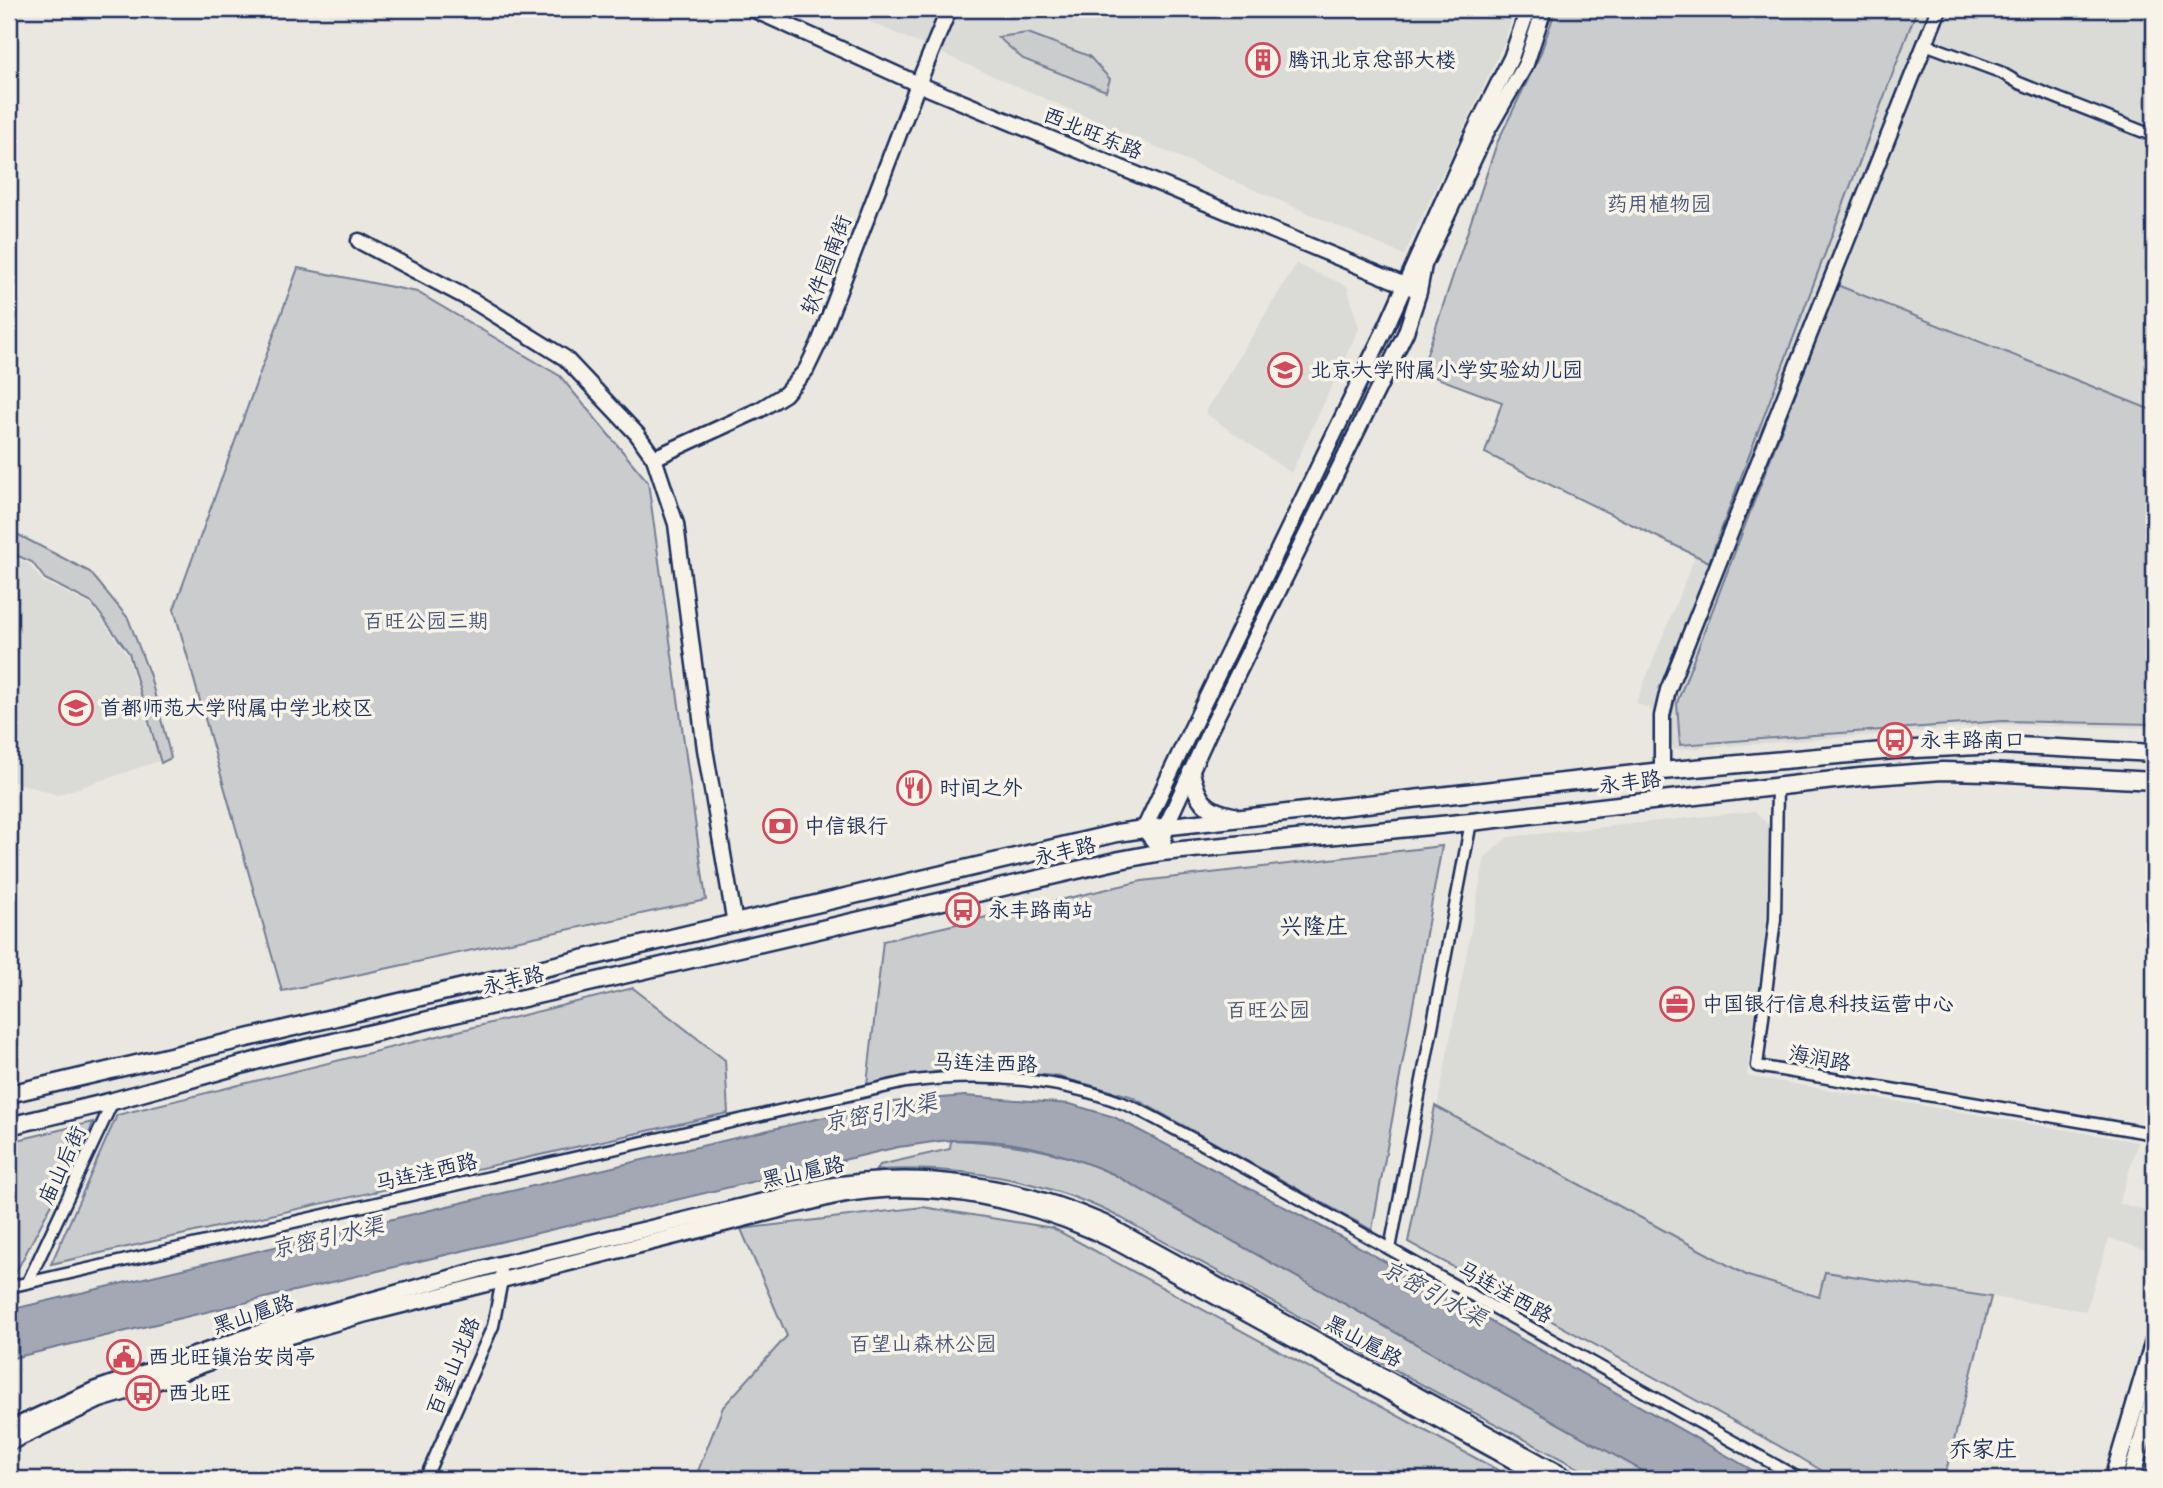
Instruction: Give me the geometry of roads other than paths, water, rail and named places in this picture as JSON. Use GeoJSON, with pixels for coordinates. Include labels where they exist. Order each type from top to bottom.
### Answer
{"type":"FeatureCollection","features":[{"type":"Feature","properties":{"kind":"main road","name":"永丰路"},"geometry":{"type":"LineString","coordinates":[[9,1094],[1144,829],[1662,771],[1894,750],[2021,746],[2154,753]]}},
{"type":"Feature","properties":{"kind":"main road","name":"永丰路"},"geometry":{"type":"LineString","coordinates":[[9,1126],[113,1101],[278,1055],[1162,852],[1471,822],[1860,777],[1942,771],[2154,781]]}},
{"type":"Feature","properties":{"kind":"main road"},"geometry":{"type":"LineString","coordinates":[[1191,772],[1196,793],[1206,807],[1224,815],[1245,819]]}},
{"type":"Feature","properties":{"kind":"main road"},"geometry":{"type":"LineString","coordinates":[[305,1024],[303,1038],[309,1048]]}},
{"type":"Feature","properties":{"kind":"main road"},"geometry":{"type":"LineString","coordinates":[[271,1032],[278,1042],[278,1055]]}},
{"type":"Feature","properties":{"kind":"main road"},"geometry":{"type":"LineString","coordinates":[[2113,1479],[2154,1341]]}},
{"type":"Feature","properties":{"kind":"main road"},"geometry":{"type":"LineString","coordinates":[[2131,1479],[2154,1397]]}},
{"type":"Feature","properties":{"kind":"street","name":"西北旺东路"},"geometry":{"type":"LineString","coordinates":[[752,9],[918,84],[1419,292]]}},
{"type":"Feature","properties":{"kind":"street","name":"软件园南街"},"geometry":{"type":"LineString","coordinates":[[654,458],[761,409],[785,394],[806,370],[949,9]]}},
{"type":"Feature","properties":{"kind":"street"},"geometry":{"type":"LineString","coordinates":[[1162,852],[1144,829],[1405,285],[1471,138],[1511,58],[1528,9]]}},
{"type":"Feature","properties":{"kind":"street"},"geometry":{"type":"LineString","coordinates":[[1162,852],[1166,826],[1191,772],[1406,332],[1419,292],[1424,265],[1486,132],[1526,64],[1544,9]]}},
{"type":"Feature","properties":{"kind":"street"},"geometry":{"type":"LineString","coordinates":[[1662,771],[1662,716],[1668,690],[1938,9]]}},
{"type":"Feature","properties":{"kind":"street"},"geometry":{"type":"LineString","coordinates":[[1925,44],[2154,136]]}},
{"type":"Feature","properties":{"kind":"street"},"geometry":{"type":"LineString","coordinates":[[359,241],[475,302],[565,358],[637,434],[654,458],[677,524],[705,749],[735,924]]}},
{"type":"Feature","properties":{"kind":"street","name":"海润路"},"geometry":{"type":"LineString","coordinates":[[1777,786],[1775,919],[1757,1066],[2154,1134]]}},
{"type":"Feature","properties":{"kind":"street"},"geometry":{"type":"LineString","coordinates":[[1391,1250],[1471,822]]}},
{"type":"Feature","properties":{"kind":"street","name":"马连洼西路"},"geometry":{"type":"LineString","coordinates":[[9,1287],[906,1082],[969,1077],[1051,1084],[1090,1092],[1126,1104],[1197,1141],[1800,1479]]}},
{"type":"Feature","properties":{"kind":"street","name":"庙山后街"},"geometry":{"type":"LineString","coordinates":[[28,1282],[113,1101]]}},
{"type":"Feature","properties":{"kind":"street","name":"黑山扈路"},"geometry":{"type":"LineString","coordinates":[[9,1429],[96,1389],[270,1329],[500,1264],[844,1183],[932,1180],[994,1187],[1068,1208],[1104,1223],[1570,1479]]}},
{"type":"Feature","properties":{"kind":"street","name":"黑山扈路"},"geometry":{"type":"LineString","coordinates":[[9,1443],[100,1400],[246,1349],[363,1315],[846,1194],[903,1190],[944,1192],[991,1199],[1046,1212],[1086,1227],[1546,1479]]}},
{"type":"Feature","properties":{"kind":"street","name":"百望山北路"},"geometry":{"type":"LineString","coordinates":[[425,1479],[489,1335],[502,1280],[500,1264]]}},
{"type":"Feature","properties":{"kind":"water","name":"京密引水渠"},"geometry":{"type":"Polygon","coordinates":[[[965,1096],[1070,1104],[1114,1117],[1345,1239],[1768,1479],[1657,1479],[1113,1174],[1055,1153],[993,1141],[952,1140],[898,1147],[9,1359],[9,1310],[892,1102],[965,1096]]]}},
{"type":"Feature","properties":{"kind":"place","name":"腾讯北京总部大楼"},"geometry":{"type":"Point","coordinates":[1263,60]}},
{"type":"Feature","properties":{"kind":"place","name":"北京大学附属小学实验幼儿园"},"geometry":{"type":"Point","coordinates":[1285,370]}},
{"type":"Feature","properties":{"kind":"place","name":"首都师范大学附属中学北校区"},"geometry":{"type":"Point","coordinates":[76,708]}},
{"type":"Feature","properties":{"kind":"place","name":"永丰路南口"},"geometry":{"type":"Point","coordinates":[1895,740]}},
{"type":"Feature","properties":{"kind":"place","name":"时间之外"},"geometry":{"type":"Point","coordinates":[914,788]}},
{"type":"Feature","properties":{"kind":"place","name":"中信银行"},"geometry":{"type":"Point","coordinates":[780,826]}},
{"type":"Feature","properties":{"kind":"place","name":"永丰路南站"},"geometry":{"type":"Point","coordinates":[963,910]}},
{"type":"Feature","properties":{"kind":"place","name":"中国银行信息科技运营中心"},"geometry":{"type":"Point","coordinates":[1677,1004]}},
{"type":"Feature","properties":{"kind":"place","name":"西北旺镇治安岗亭"},"geometry":{"type":"Point","coordinates":[124,1357]}},
{"type":"Feature","properties":{"kind":"place","name":"西北旺"},"geometry":{"type":"Point","coordinates":[143,1393]}},
{"type":"Feature","properties":{"kind":"district","name":"兴隆庄"},"geometry":{"type":"Point","coordinates":[1314,926]}},
{"type":"Feature","properties":{"kind":"district","name":"乔家庄"},"geometry":{"type":"Point","coordinates":[1983,1449]}},
{"type":"Feature","properties":{"kind":"park label","name":"药用植物园"},"geometry":{"type":"Point","coordinates":[1659,204]}},
{"type":"Feature","properties":{"kind":"park label","name":"百旺公园三期"},"geometry":{"type":"Point","coordinates":[426,621]}},
{"type":"Feature","properties":{"kind":"park label","name":"百旺公园"},"geometry":{"type":"Point","coordinates":[1268,1010]}},
{"type":"Feature","properties":{"kind":"park label","name":"百望山森林公园"},"geometry":{"type":"Point","coordinates":[923,1344]}}]}
